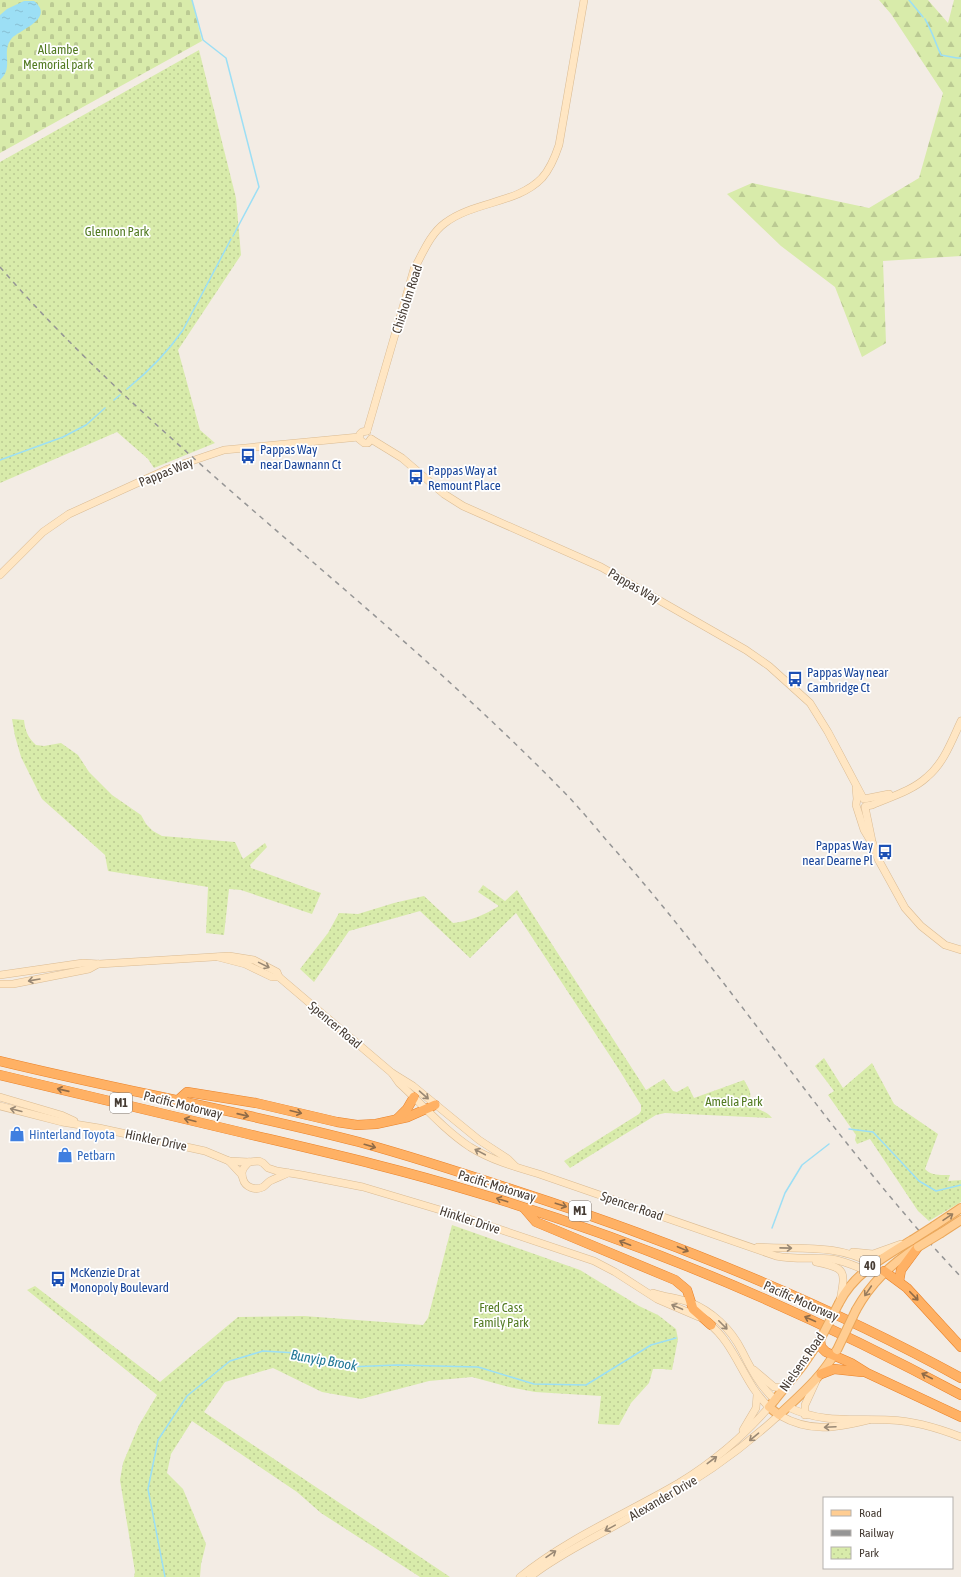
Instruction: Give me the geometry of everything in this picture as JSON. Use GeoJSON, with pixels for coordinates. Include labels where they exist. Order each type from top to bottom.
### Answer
{"type":"FeatureCollection","features":[{"type":"Feature","properties":{"kind":"highway","name":"Pacific Motorway"},"geometry":{"type":"LineString","coordinates":[[0,1061],[178,1100],[358,1142],[463,1173],[624,1227],[677,1247],[776,1288],[961,1378]]}},
{"type":"Feature","properties":{"kind":"highway","name":"Pacific Motorway"},"geometry":{"type":"LineString","coordinates":[[0,1075],[378,1165],[523,1207],[683,1265],[741,1289],[854,1340],[961,1395]]}},
{"type":"Feature","properties":{"kind":"highway"},"geometry":{"type":"LineString","coordinates":[[178,1100],[187,1092],[256,1103],[352,1125],[376,1124],[408,1117],[431,1107]]}},
{"type":"Feature","properties":{"kind":"highway"},"geometry":{"type":"LineString","coordinates":[[397,1119],[407,1109],[414,1097]]}},
{"type":"Feature","properties":{"kind":"highway"},"geometry":{"type":"LineString","coordinates":[[523,1207],[536,1222],[675,1280],[685,1288],[695,1310],[711,1325]]}},
{"type":"Feature","properties":{"kind":"highway"},"geometry":{"type":"LineString","coordinates":[[899,1281],[900,1271],[914,1242]]}},
{"type":"Feature","properties":{"kind":"highway"},"geometry":{"type":"LineString","coordinates":[[884,1271],[899,1281],[916,1297],[961,1347]]}},
{"type":"Feature","properties":{"kind":"highway"},"geometry":{"type":"LineString","coordinates":[[820,1340],[822,1349],[835,1353],[867,1374],[961,1417]]}},
{"type":"Feature","properties":{"kind":"highway"},"geometry":{"type":"LineString","coordinates":[[819,1377],[829,1370],[837,1369],[867,1374]]}},
{"type":"Feature","properties":{"kind":"main road","name":"40"},"geometry":{"type":"LineString","coordinates":[[884,1271],[914,1242],[934,1226],[961,1208]]}},
{"type":"Feature","properties":{"kind":"main road","name":"40"},"geometry":{"type":"LineString","coordinates":[[914,1242],[941,1233],[961,1220]]}},
{"type":"Feature","properties":{"kind":"main road","name":"Nielsens Road"},"geometry":{"type":"LineString","coordinates":[[775,1400],[803,1365],[820,1340],[839,1302],[849,1287],[865,1270],[873,1264],[914,1242]]}},
{"type":"Feature","properties":{"kind":"main road"},"geometry":{"type":"LineString","coordinates":[[873,1264],[884,1271]]}},
{"type":"Feature","properties":{"kind":"main road"},"geometry":{"type":"LineString","coordinates":[[865,1270],[874,1272],[884,1271]]}},
{"type":"Feature","properties":{"kind":"main road","name":"Nielsens Road"},"geometry":{"type":"LineString","coordinates":[[788,1407],[819,1377],[835,1353],[856,1310],[870,1287],[884,1271]]}},
{"type":"Feature","properties":{"kind":"main road","name":"40"},"geometry":{"type":"LineString","coordinates":[[769,1407],[775,1400]]}},
{"type":"Feature","properties":{"kind":"main road","name":"Hinkler Drive"},"geometry":{"type":"LineString","coordinates":[[775,1400],[788,1407]]}},
{"type":"Feature","properties":{"kind":"main road","name":"Hinkler Drive"},"geometry":{"type":"LineString","coordinates":[[769,1407],[779,1415]]}},
{"type":"Feature","properties":{"kind":"main road","name":"Alexander Drive"},"geometry":{"type":"LineString","coordinates":[[779,1415],[788,1407]]}},
{"type":"Feature","properties":{"kind":"street","name":"Chisholm Road"},"geometry":{"type":"LineString","coordinates":[[368,431],[414,269],[427,244],[443,224],[454,216],[477,206],[508,198],[526,189],[542,178],[553,161],[559,145],[584,0]]}},
{"type":"Feature","properties":{"kind":"street"},"geometry":{"type":"LineString","coordinates":[[368,431],[371,435],[371,439],[368,443],[360,441],[359,437],[362,432],[368,431]]}},
{"type":"Feature","properties":{"kind":"street","name":"Pappas Way"},"geometry":{"type":"LineString","coordinates":[[0,575],[43,532],[69,514],[168,469],[224,450],[359,437]]}},
{"type":"Feature","properties":{"kind":"street","name":"Pappas Way"},"geometry":{"type":"LineString","coordinates":[[371,439],[402,458],[444,494],[463,506],[601,567],[746,650],[769,666],[810,704],[828,732],[855,783],[862,803],[864,830],[872,841],[878,859],[906,908],[921,926],[945,945],[961,950]]}},
{"type":"Feature","properties":{"kind":"street"},"geometry":{"type":"LineString","coordinates":[[862,803],[872,805],[903,792],[919,783],[936,768],[946,753],[961,721]]}},
{"type":"Feature","properties":{"kind":"street","name":"Spencer Road"},"geometry":{"type":"LineString","coordinates":[[0,975],[83,963],[99,964],[218,958],[246,961],[272,977],[279,977],[392,1073],[409,1083],[431,1107],[447,1129],[470,1147],[492,1158],[776,1256],[798,1259],[833,1259],[865,1270]]}},
{"type":"Feature","properties":{"kind":"street","name":"Spencer Road"},"geometry":{"type":"LineString","coordinates":[[0,984],[13,984],[89,969],[99,964]]}},
{"type":"Feature","properties":{"kind":"street"},"geometry":{"type":"LineString","coordinates":[[51,968],[52,976]]}},
{"type":"Feature","properties":{"kind":"street","name":"Spencer Road"},"geometry":{"type":"LineString","coordinates":[[392,1073],[399,1083],[414,1097],[508,1159],[516,1167]]}},
{"type":"Feature","properties":{"kind":"street","name":"Hinkler Drive"},"geometry":{"type":"LineString","coordinates":[[0,1097],[61,1115],[81,1124]]}},
{"type":"Feature","properties":{"kind":"street","name":"Hinkler Drive"},"geometry":{"type":"LineString","coordinates":[[0,1106],[62,1122],[81,1124],[205,1151],[229,1161],[259,1161],[268,1168],[363,1188],[457,1215],[594,1261],[660,1300],[695,1315],[711,1325],[729,1346],[757,1394],[769,1407]]}},
{"type":"Feature","properties":{"kind":"street","name":"Hinkler Drive"},"geometry":{"type":"LineString","coordinates":[[229,1161],[242,1175],[243,1181],[247,1186],[252,1188],[261,1188],[268,1182],[288,1173]]}},
{"type":"Feature","properties":{"kind":"street"},"geometry":{"type":"LineString","coordinates":[[242,1175],[244,1167],[249,1162]]}},
{"type":"Feature","properties":{"kind":"street"},"geometry":{"type":"LineString","coordinates":[[268,1168],[270,1174],[268,1182]]}},
{"type":"Feature","properties":{"kind":"street"},"geometry":{"type":"LineString","coordinates":[[839,1251],[873,1254],[914,1242]]}},
{"type":"Feature","properties":{"kind":"street","name":"Spencer Road"},"geometry":{"type":"LineString","coordinates":[[747,1246],[839,1251],[873,1264]]}},
{"type":"Feature","properties":{"kind":"street"},"geometry":{"type":"LineString","coordinates":[[798,1259],[824,1263],[839,1269],[844,1280],[839,1302]]}},
{"type":"Feature","properties":{"kind":"street","name":"Hinkler Drive"},"geometry":{"type":"LineString","coordinates":[[643,1290],[691,1303],[708,1313],[725,1326],[736,1340],[762,1386],[775,1400]]}},
{"type":"Feature","properties":{"kind":"street"},"geometry":{"type":"LineString","coordinates":[[750,1366],[772,1386],[780,1389],[784,1388]]}},
{"type":"Feature","properties":{"kind":"street"},"geometry":{"type":"LineString","coordinates":[[805,1414],[805,1405],[819,1377]]}},
{"type":"Feature","properties":{"kind":"street"},"geometry":{"type":"LineString","coordinates":[[729,1448],[752,1416],[758,1404],[757,1394]]}},
{"type":"Feature","properties":{"kind":"street","name":"Alexander Drive"},"geometry":{"type":"LineString","coordinates":[[520,1577],[559,1548],[678,1483],[729,1448],[769,1407]]}},
{"type":"Feature","properties":{"kind":"street","name":"Hinkler Drive"},"geometry":{"type":"LineString","coordinates":[[788,1407],[822,1419],[891,1420],[920,1424],[961,1437]]}},
{"type":"Feature","properties":{"kind":"street","name":"Hinkler Drive"},"geometry":{"type":"LineString","coordinates":[[779,1415],[798,1423],[821,1428],[833,1428],[868,1420]]}},
{"type":"Feature","properties":{"kind":"street","name":"Alexander Drive"},"geometry":{"type":"LineString","coordinates":[[530,1577],[568,1551],[663,1499],[705,1474],[739,1449],[779,1415]]}},
{"type":"Feature","properties":{"kind":"green space","name":"Allambe Memorial park"},"geometry":{"type":"Polygon","coordinates":[[[0,0],[192,0],[202,41],[0,153],[0,0]]]}},
{"type":"Feature","properties":{"kind":"green space"},"geometry":{"type":"Polygon","coordinates":[[[879,0],[928,0],[948,23],[954,0],[961,0],[961,256],[883,261],[886,343],[862,357],[835,287],[781,246],[727,194],[752,183],[869,208],[919,178],[943,93],[891,14],[879,0]]]}},
{"type":"Feature","properties":{"kind":"green space","name":"Glennon Park"},"geometry":{"type":"Polygon","coordinates":[[[199,50],[236,198],[241,255],[178,350],[200,430],[215,443],[154,468],[148,459],[117,432],[0,483],[0,162],[199,50]]]}},
{"type":"Feature","properties":{"kind":"green space"},"geometry":{"type":"Polygon","coordinates":[[[12,719],[24,720],[27,734],[36,745],[44,746],[61,743],[78,755],[89,772],[112,795],[141,815],[146,824],[153,831],[162,836],[235,842],[243,859],[265,843],[267,847],[250,865],[251,868],[321,893],[312,914],[241,890],[229,889],[224,935],[206,933],[208,887],[108,871],[105,855],[42,799],[21,757],[12,719]]]}},
{"type":"Feature","properties":{"kind":"green space","name":"Amelia Park"},"geometry":{"type":"Polygon","coordinates":[[[483,885],[505,901],[517,890],[646,1090],[664,1079],[673,1091],[677,1092],[688,1086],[694,1098],[744,1080],[750,1090],[752,1104],[772,1118],[665,1113],[656,1115],[570,1168],[564,1161],[639,1114],[641,1111],[641,1105],[516,913],[470,958],[420,911],[349,931],[314,982],[300,969],[328,933],[339,913],[358,914],[424,896],[453,923],[465,921],[499,906],[478,892],[483,885]]]}},
{"type":"Feature","properties":{"kind":"green space"},"geometry":{"type":"Polygon","coordinates":[[[824,1058],[843,1088],[872,1063],[894,1104],[938,1134],[925,1169],[933,1174],[950,1175],[948,1181],[961,1180],[961,1202],[929,1221],[918,1211],[870,1139],[857,1144],[855,1140],[856,1135],[828,1095],[834,1091],[815,1066],[824,1058]]]}},
{"type":"Feature","properties":{"kind":"green space","name":"Fred Cass Family Park"},"geometry":{"type":"Polygon","coordinates":[[[452,1225],[580,1270],[639,1306],[658,1315],[676,1329],[678,1339],[672,1370],[653,1369],[649,1383],[631,1403],[619,1425],[598,1424],[601,1396],[535,1392],[472,1377],[429,1381],[361,1399],[322,1392],[273,1368],[225,1382],[204,1412],[450,1577],[420,1577],[321,1513],[297,1492],[192,1421],[171,1454],[167,1473],[183,1489],[206,1544],[201,1564],[200,1577],[134,1577],[135,1572],[120,1480],[123,1463],[139,1425],[157,1395],[27,1290],[35,1286],[160,1382],[238,1317],[304,1316],[423,1325],[428,1318],[452,1225]]]}},
{"type":"Feature","properties":{"kind":"water"},"geometry":{"type":"Polygon","coordinates":[[[24,1],[34,1],[39,7],[41,13],[35,22],[12,38],[7,49],[7,70],[0,80],[0,15],[7,9],[24,1]]]}},
{"type":"Feature","properties":{"kind":"waterway"},"geometry":{"type":"LineString","coordinates":[[192,0],[203,40],[226,58],[259,187],[233,236]]}},
{"type":"Feature","properties":{"kind":"waterway"},"geometry":{"type":"LineString","coordinates":[[909,0],[923,17]]}},
{"type":"Feature","properties":{"kind":"waterway"},"geometry":{"type":"LineString","coordinates":[[925,19],[941,55],[961,58]]}},
{"type":"Feature","properties":{"kind":"waterway"},"geometry":{"type":"LineString","coordinates":[[127,389],[157,361],[183,330],[231,239]]}},
{"type":"Feature","properties":{"kind":"waterway"},"geometry":{"type":"LineString","coordinates":[[114,400],[120,395]]}},
{"type":"Feature","properties":{"kind":"waterway"},"geometry":{"type":"LineString","coordinates":[[0,460],[63,437],[86,425],[105,408]]}},
{"type":"Feature","properties":{"kind":"waterway","name":"Bunyip Brook"},"geometry":{"type":"LineString","coordinates":[[849,1129],[873,1132],[919,1181],[936,1191],[961,1185]]}},
{"type":"Feature","properties":{"kind":"waterway","name":"Bunyip Brook"},"geometry":{"type":"LineString","coordinates":[[772,1228],[785,1193],[802,1165],[829,1144]]}},
{"type":"Feature","properties":{"kind":"waterway","name":"Bunyip Brook"},"geometry":{"type":"LineString","coordinates":[[165,1577],[148,1489],[158,1440],[187,1396],[230,1361],[263,1351],[296,1353],[347,1367],[397,1365],[478,1367],[534,1384],[586,1385],[651,1345],[676,1338]]}},
{"type":"Feature","properties":{"kind":"railway"},"geometry":{"type":"LineString","coordinates":[[0,267],[54,326],[141,411],[440,674],[521,749],[566,794],[653,894],[869,1171],[914,1225],[961,1277]]}},
{"type":"Feature","properties":{"kind":"place","name":"Pappas Way near Dawnann Ct"},"geometry":{"type":"Point","coordinates":[248,456]}},
{"type":"Feature","properties":{"kind":"place","name":"Pappas Way at Remount Place"},"geometry":{"type":"Point","coordinates":[416,477]}},
{"type":"Feature","properties":{"kind":"place","name":"Pappas Way near Cambridge Ct"},"geometry":{"type":"Point","coordinates":[795,679]}},
{"type":"Feature","properties":{"kind":"place","name":"Pappas Way near Dearne Pl"},"geometry":{"type":"Point","coordinates":[885,852]}},
{"type":"Feature","properties":{"kind":"place","name":"Hinterland Toyota"},"geometry":{"type":"Point","coordinates":[17,1134]}},
{"type":"Feature","properties":{"kind":"place","name":"Petbarn"},"geometry":{"type":"Point","coordinates":[65,1155]}},
{"type":"Feature","properties":{"kind":"place","name":"McKenzie Dr at Monopoly Boulevard"},"geometry":{"type":"Point","coordinates":[58,1279]}}]}
